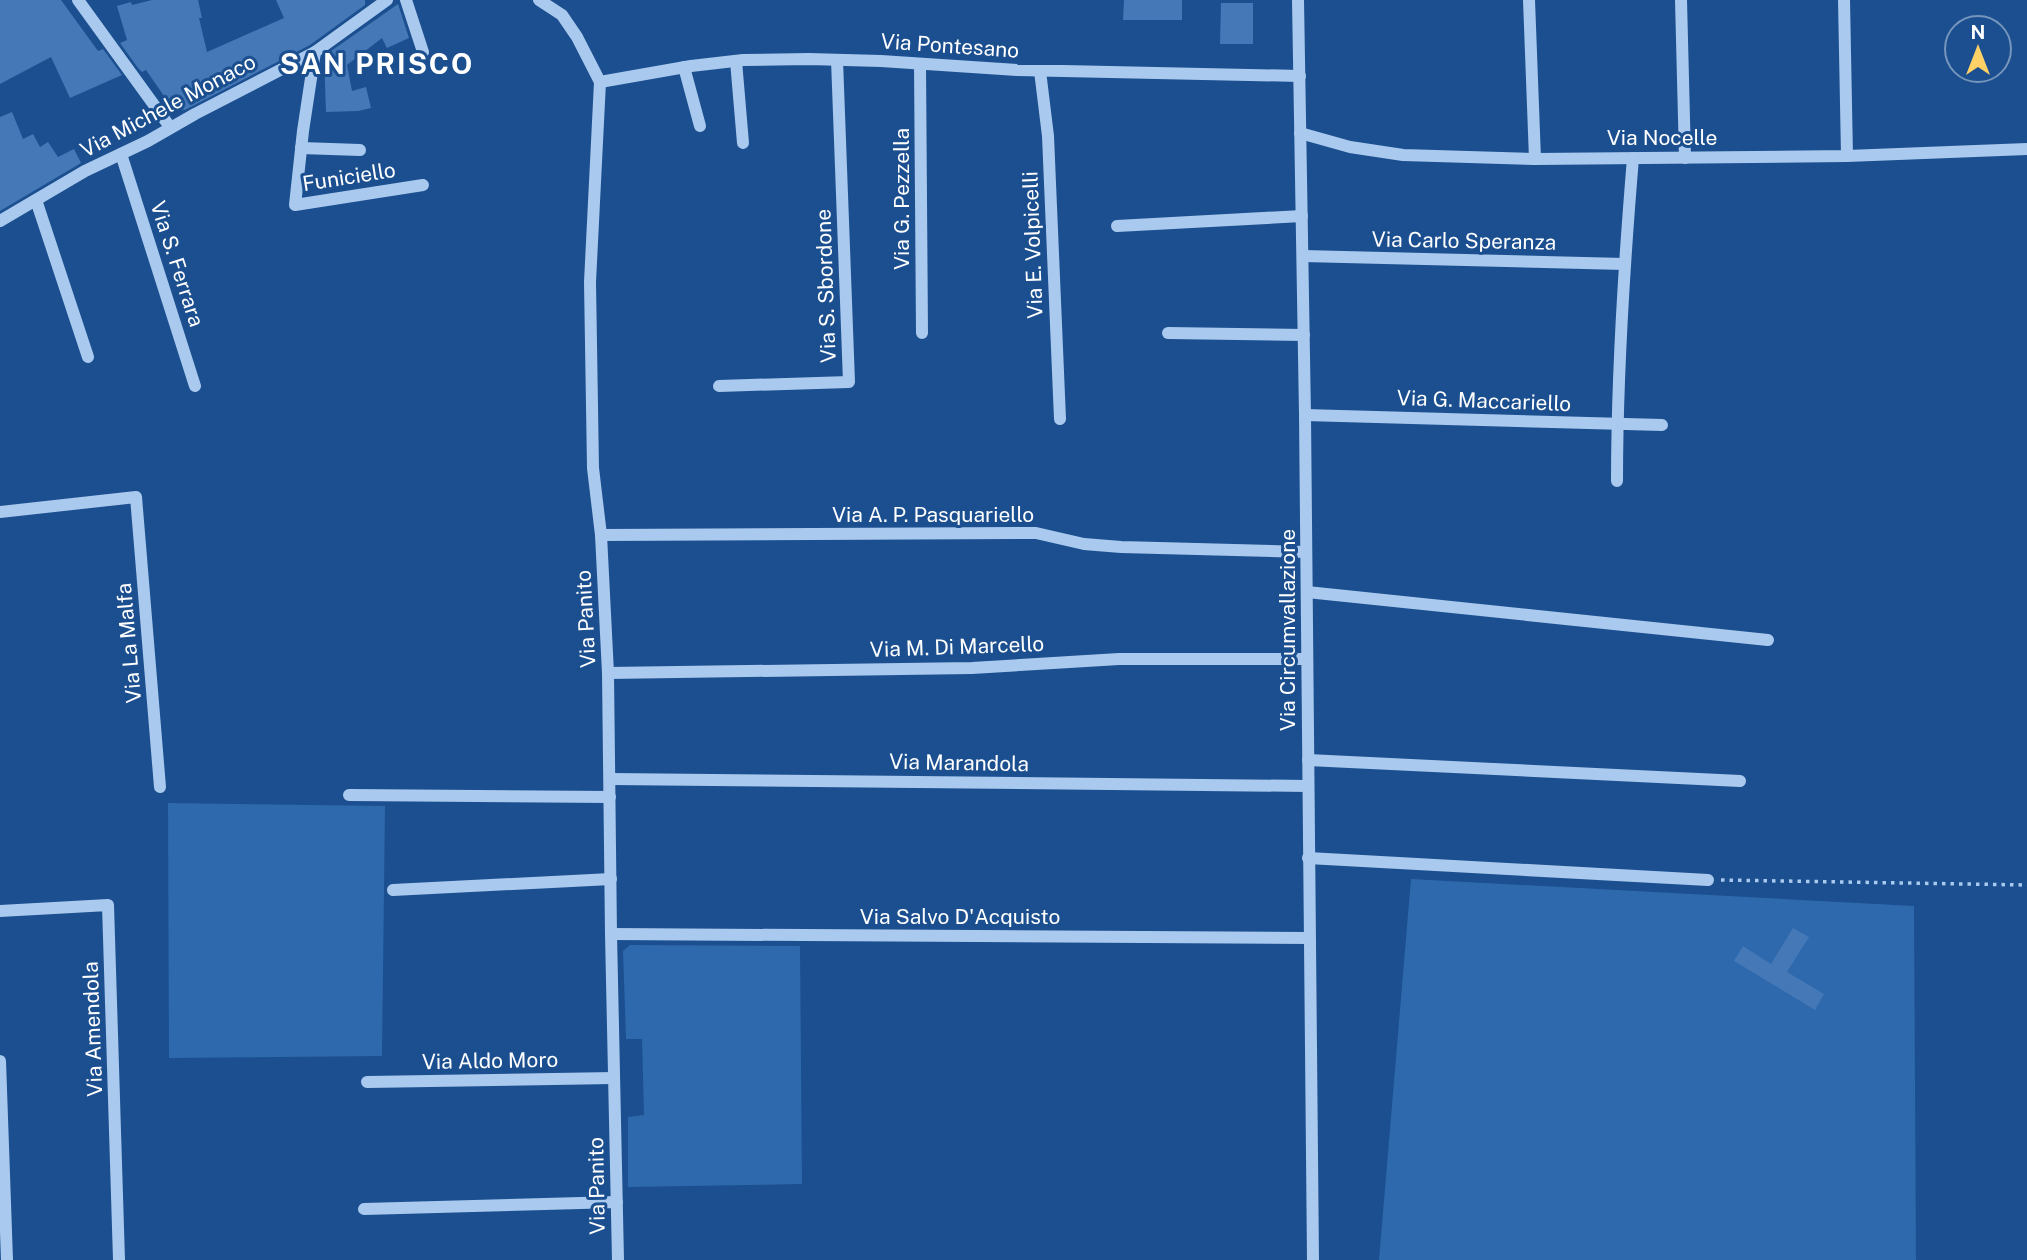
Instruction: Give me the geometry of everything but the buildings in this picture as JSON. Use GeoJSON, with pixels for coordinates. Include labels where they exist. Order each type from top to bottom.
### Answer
{"type":"FeatureCollection","features":[{"type":"Feature","properties":{"kind":"street"},"geometry":{"type":"LineString","coordinates":[[78,0],[170,127]]}},
{"type":"Feature","properties":{"kind":"street"},"geometry":{"type":"LineString","coordinates":[[406,0],[423,52]]}},
{"type":"Feature","properties":{"kind":"street","name":"Via Panito"},"geometry":{"type":"LineString","coordinates":[[539,0],[562,15],[577,37],[600,82],[590,282],[593,468],[601,535],[608,673],[618,1260]]}},
{"type":"Feature","properties":{"kind":"street","name":"Via Circumvallazione"},"geometry":{"type":"LineString","coordinates":[[1298,0],[1313,1260]]}},
{"type":"Feature","properties":{"kind":"street"},"geometry":{"type":"LineString","coordinates":[[1529,0],[1535,159]]}},
{"type":"Feature","properties":{"kind":"street"},"geometry":{"type":"LineString","coordinates":[[1681,0],[1685,158]]}},
{"type":"Feature","properties":{"kind":"street"},"geometry":{"type":"LineString","coordinates":[[1844,0],[1847,156]]}},
{"type":"Feature","properties":{"kind":"street","name":"Via Michele Monaco"},"geometry":{"type":"LineString","coordinates":[[0,220],[85,172],[316,51],[382,1]]}},
{"type":"Feature","properties":{"kind":"street","name":"Funiciello"},"geometry":{"type":"LineString","coordinates":[[316,51],[295,205],[423,185]]}},
{"type":"Feature","properties":{"kind":"street","name":"Via Pontesano"},"geometry":{"type":"LineString","coordinates":[[600,82],[736,61],[837,60],[1040,71],[1300,76]]}},
{"type":"Feature","properties":{"kind":"street","name":"Via S. Sbordone"},"geometry":{"type":"LineString","coordinates":[[719,386],[849,382],[837,60]]}},
{"type":"Feature","properties":{"kind":"street"},"geometry":{"type":"LineString","coordinates":[[736,61],[743,143]]}},
{"type":"Feature","properties":{"kind":"street","name":"Via G. Pezzella"},"geometry":{"type":"LineString","coordinates":[[920,64],[922,333]]}},
{"type":"Feature","properties":{"kind":"street"},"geometry":{"type":"LineString","coordinates":[[684,67],[700,126]]}},
{"type":"Feature","properties":{"kind":"street","name":"Via E. Volpicelli"},"geometry":{"type":"LineString","coordinates":[[1040,71],[1048,136],[1060,419]]}},
{"type":"Feature","properties":{"kind":"street","name":"Via Nocelle"},"geometry":{"type":"LineString","coordinates":[[1300,133],[1350,147],[1403,155],[1535,159],[1847,156],[2027,149]]}},
{"type":"Feature","properties":{"kind":"street","name":"Funiciello"},"geometry":{"type":"LineString","coordinates":[[301,148],[360,150]]}},
{"type":"Feature","properties":{"kind":"street","name":"Via S. Ferrara"},"geometry":{"type":"LineString","coordinates":[[121,154],[195,386]]}},
{"type":"Feature","properties":{"kind":"street"},"geometry":{"type":"LineString","coordinates":[[1617,481],[1624,264],[1633,158]]}},
{"type":"Feature","properties":{"kind":"street"},"geometry":{"type":"LineString","coordinates":[[36,200],[88,357]]}},
{"type":"Feature","properties":{"kind":"street"},"geometry":{"type":"LineString","coordinates":[[1117,226],[1302,216]]}},
{"type":"Feature","properties":{"kind":"street","name":"Via Carlo Speranza"},"geometry":{"type":"LineString","coordinates":[[1303,256],[1624,264]]}},
{"type":"Feature","properties":{"kind":"street"},"geometry":{"type":"LineString","coordinates":[[1168,333],[1304,335]]}},
{"type":"Feature","properties":{"kind":"street","name":"Via G. Maccariello"},"geometry":{"type":"LineString","coordinates":[[1305,415],[1662,425]]}},
{"type":"Feature","properties":{"kind":"street","name":"Via La Malfa"},"geometry":{"type":"LineString","coordinates":[[0,512],[136,496],[160,786]]}},
{"type":"Feature","properties":{"kind":"street","name":"Via A. P. Pasquariello"},"geometry":{"type":"LineString","coordinates":[[601,535],[1036,533],[1084,544],[1306,552]]}},
{"type":"Feature","properties":{"kind":"street"},"geometry":{"type":"LineString","coordinates":[[1307,593],[1768,640]]}},
{"type":"Feature","properties":{"kind":"street","name":"Via M. Di Marcello"},"geometry":{"type":"LineString","coordinates":[[608,673],[972,668],[1119,659],[1307,659]]}},
{"type":"Feature","properties":{"kind":"street"},"geometry":{"type":"LineString","coordinates":[[1308,760],[1740,781]]}},
{"type":"Feature","properties":{"kind":"street","name":"Via Marandola"},"geometry":{"type":"LineString","coordinates":[[610,779],[1308,786]]}},
{"type":"Feature","properties":{"kind":"street"},"geometry":{"type":"LineString","coordinates":[[349,795],[610,797]]}},
{"type":"Feature","properties":{"kind":"street"},"geometry":{"type":"LineString","coordinates":[[1308,858],[1708,880]]}},
{"type":"Feature","properties":{"kind":"street"},"geometry":{"type":"LineString","coordinates":[[393,890],[611,879]]}},
{"type":"Feature","properties":{"kind":"street","name":"Via Amendola"},"geometry":{"type":"LineString","coordinates":[[0,911],[108,905],[119,1260]]}},
{"type":"Feature","properties":{"kind":"street","name":"Via Salvo D'Acquisto"},"geometry":{"type":"LineString","coordinates":[[611,934],[1309,937]]}},
{"type":"Feature","properties":{"kind":"street"},"geometry":{"type":"LineString","coordinates":[[0,1061],[7,1260]]}},
{"type":"Feature","properties":{"kind":"street","name":"Via Aldo Moro"},"geometry":{"type":"LineString","coordinates":[[367,1082],[614,1078]]}},
{"type":"Feature","properties":{"kind":"street"},"geometry":{"type":"LineString","coordinates":[[364,1209],[617,1202]]}},
{"type":"Feature","properties":{"kind":"path"},"geometry":{"type":"LineString","coordinates":[[1708,880],[2027,885]]}},
{"type":"Feature","properties":{"kind":"shaded area"},"geometry":{"type":"Polygon","coordinates":[[[168,803],[385,806],[382,1056],[169,1058],[168,803]]]}},
{"type":"Feature","properties":{"kind":"shaded area"},"geometry":{"type":"Polygon","coordinates":[[[1411,879],[1914,906],[1916,1260],[1379,1260],[1411,879]]]}},
{"type":"Feature","properties":{"kind":"shaded area"},"geometry":{"type":"Polygon","coordinates":[[[630,945],[800,946],[802,1184],[628,1187],[628,1117],[644,1115],[642,1039],[626,1039],[623,951],[630,945]]]}},
{"type":"Feature","properties":{"kind":"district","name":"SAN PRISCO"},"geometry":{"type":"Point","coordinates":[377,64]}}]}
